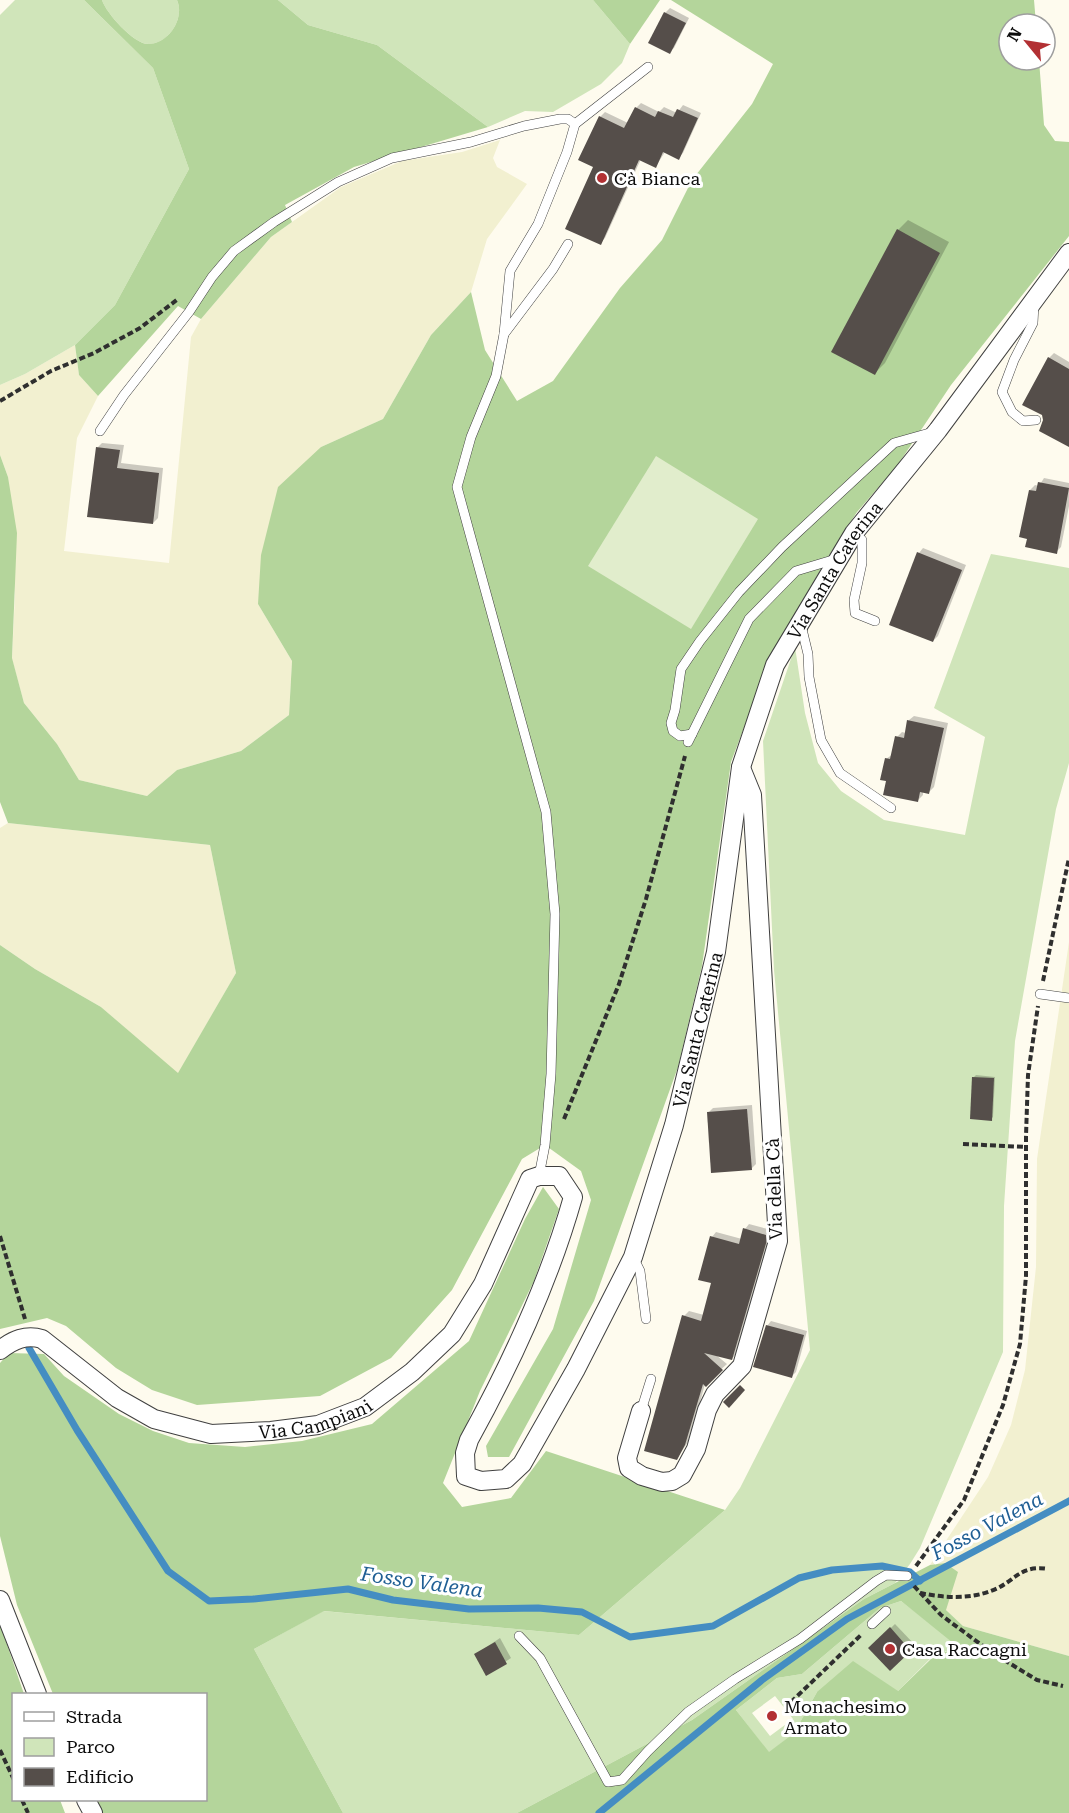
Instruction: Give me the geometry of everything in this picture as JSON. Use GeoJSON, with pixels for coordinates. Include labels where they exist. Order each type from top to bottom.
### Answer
{"type":"FeatureCollection","features":[{"type":"Feature","properties":{"kind":"street","name":"Via Santa Caterina"},"geometry":{"type":"LineString","coordinates":[[539,1176],[559,1176],[573,1197],[559,1246],[532,1316],[469,1440],[465,1453],[466,1476],[481,1481],[506,1479],[522,1464],[576,1369],[633,1257],[674,1125],[716,952],[741,767],[775,664],[854,533],[938,430],[1069,253]]}},
{"type":"Feature","properties":{"kind":"street","name":"Via della Cà"},"geometry":{"type":"LineString","coordinates":[[641,1411],[627,1458],[629,1468],[642,1476],[662,1482],[672,1481],[682,1475],[696,1449],[707,1410],[715,1394],[742,1366],[778,1241],[752,795],[741,767]]}},
{"type":"Feature","properties":{"kind":"street","name":"Via Campiani"},"geometry":{"type":"LineString","coordinates":[[28,1329],[117,1398],[154,1419],[211,1434],[271,1431],[318,1425],[365,1407],[412,1372],[452,1334],[483,1284],[524,1189],[530,1179],[539,1176]]}},
{"type":"Feature","properties":{"kind":"street"},"geometry":{"type":"LineString","coordinates":[[0,1350],[28,1329]]}},
{"type":"Feature","properties":{"kind":"street"},"geometry":{"type":"LineString","coordinates":[[0,1600],[36,1693]]}},
{"type":"Feature","properties":{"kind":"lane"},"geometry":{"type":"LineString","coordinates":[[539,1176],[545,1145],[551,1074],[555,914],[546,812],[457,487],[471,437],[496,376],[504,334],[510,271],[538,224],[567,152],[574,124],[648,67]]}},
{"type":"Feature","properties":{"kind":"lane"},"geometry":{"type":"LineString","coordinates":[[100,431],[124,395],[189,312],[212,277],[234,251],[274,222],[338,182],[392,158],[471,142],[524,126],[560,119],[568,119],[574,124]]}},
{"type":"Feature","properties":{"kind":"lane"},"geometry":{"type":"LineString","coordinates":[[504,334],[553,269],[568,244]]}},
{"type":"Feature","properties":{"kind":"lane"},"geometry":{"type":"LineString","coordinates":[[1034,302],[1033,323],[1014,360],[1002,392],[1012,412],[1023,422],[1036,420]]}},
{"type":"Feature","properties":{"kind":"lane"},"geometry":{"type":"LineString","coordinates":[[839,559],[796,571],[749,619],[690,738],[680,736],[673,731],[671,723],[681,669],[700,640],[739,592],[782,548],[894,443],[938,430]]}},
{"type":"Feature","properties":{"kind":"lane"},"geometry":{"type":"LineString","coordinates":[[854,533],[862,540],[862,563],[854,600],[855,613],[875,621]]}},
{"type":"Feature","properties":{"kind":"lane"},"geometry":{"type":"LineString","coordinates":[[800,622],[808,654],[809,677],[821,740],[840,773],[891,808]]}},
{"type":"Feature","properties":{"kind":"lane"},"geometry":{"type":"LineString","coordinates":[[1040,994],[1069,998]]}},
{"type":"Feature","properties":{"kind":"lane"},"geometry":{"type":"LineString","coordinates":[[633,1257],[640,1270],[646,1319]]}},
{"type":"Feature","properties":{"kind":"lane"},"geometry":{"type":"LineString","coordinates":[[641,1411],[651,1379]]}},
{"type":"Feature","properties":{"kind":"lane"},"geometry":{"type":"LineString","coordinates":[[519,1636],[540,1658],[608,1782],[622,1780],[688,1712],[735,1679],[800,1639],[876,1581],[886,1575],[907,1576]]}},
{"type":"Feature","properties":{"kind":"lane"},"geometry":{"type":"LineString","coordinates":[[872,1624],[886,1611]]}},
{"type":"Feature","properties":{"kind":"path"},"geometry":{"type":"LineString","coordinates":[[0,401],[51,371],[94,353],[140,328],[185,294]]}},
{"type":"Feature","properties":{"kind":"path"},"geometry":{"type":"LineString","coordinates":[[562,1122],[619,984],[690,738]]}},
{"type":"Feature","properties":{"kind":"path"},"geometry":{"type":"LineString","coordinates":[[916,1566],[964,1500],[1003,1405],[1020,1344],[1026,1276],[1028,1074],[1033,1028],[1069,858]]}},
{"type":"Feature","properties":{"kind":"path"},"geometry":{"type":"LineString","coordinates":[[963,1144],[1026,1148]]}},
{"type":"Feature","properties":{"kind":"path"},"geometry":{"type":"LineString","coordinates":[[0,1236],[28,1329]]}},
{"type":"Feature","properties":{"kind":"path"},"geometry":{"type":"LineString","coordinates":[[1048,1569],[1023,1570],[997,1588],[964,1597],[937,1596],[919,1592],[941,1616],[991,1652],[1037,1680],[1063,1686]]}},
{"type":"Feature","properties":{"kind":"path"},"geometry":{"type":"LineString","coordinates":[[791,1702],[872,1624]]}},
{"type":"Feature","properties":{"kind":"path"},"geometry":{"type":"LineString","coordinates":[[0,1750],[12,1776]]}},
{"type":"Feature","properties":{"kind":"shaded area"},"geometry":{"type":"Polygon","coordinates":[[[500,140],[493,158],[497,167],[527,184],[487,239],[471,292],[431,335],[383,419],[321,447],[258,604],[292,661],[289,715],[241,751],[177,770],[147,796],[79,780],[57,744],[24,703],[12,659],[15,594],[8,477],[0,455],[0,385],[25,374],[75,345],[79,375],[98,396],[77,438],[64,551],[169,563],[191,337],[201,319],[271,237],[341,187],[402,161],[462,152],[500,140]]]}},
{"type":"Feature","properties":{"kind":"shaded area"},"geometry":{"type":"Polygon","coordinates":[[[8,823],[210,845],[236,973],[178,1074],[101,1007],[35,969],[0,945],[0,828],[8,823]]]}},
{"type":"Feature","properties":{"kind":"shaded area"},"geometry":{"type":"Polygon","coordinates":[[[1069,942],[1069,1656],[963,1626],[946,1610],[945,1563],[930,1565],[988,1477],[1011,1425],[1025,1370],[1036,1267],[1037,1159],[1069,942]]]}},
{"type":"Feature","properties":{"kind":"green space"},"geometry":{"type":"Polygon","coordinates":[[[15,0],[84,0],[153,68],[189,169],[115,305],[75,345],[25,374],[0,385],[0,15],[15,0]]]}},
{"type":"Feature","properties":{"kind":"green space"},"geometry":{"type":"Polygon","coordinates":[[[84,0],[102,0],[128,34],[148,44],[163,40],[173,29],[179,14],[177,0],[278,0],[308,25],[377,45],[488,127],[354,167],[285,205],[292,222],[271,237],[201,319],[178,306],[98,396],[79,375],[75,345],[115,305],[189,169],[153,68],[84,0]]]}},
{"type":"Feature","properties":{"kind":"green space"},"geometry":{"type":"Polygon","coordinates":[[[102,0],[177,0],[179,14],[173,29],[163,40],[156,43],[142,43],[121,27],[102,0]]]}},
{"type":"Feature","properties":{"kind":"green space"},"geometry":{"type":"Polygon","coordinates":[[[278,0],[593,0],[630,44],[622,63],[601,84],[553,112],[525,111],[488,127],[377,45],[308,25],[278,0]]]}},
{"type":"Feature","properties":{"kind":"green space"},"geometry":{"type":"Polygon","coordinates":[[[593,0],[660,0],[630,44],[593,0]]]}},
{"type":"Feature","properties":{"kind":"green space"},"geometry":{"type":"Polygon","coordinates":[[[671,0],[1034,0],[1035,12],[997,12],[997,72],[1040,72],[1044,125],[1055,141],[1069,142],[1069,236],[951,385],[897,466],[857,512],[772,653],[731,762],[702,966],[678,1067],[594,1301],[509,1457],[488,1457],[486,1446],[553,1329],[591,1200],[581,1171],[545,1145],[522,1159],[452,1290],[391,1358],[320,1396],[197,1405],[152,1390],[116,1368],[66,1326],[47,1318],[0,1329],[0,945],[35,969],[101,1007],[178,1073],[236,973],[210,845],[8,823],[0,802],[0,455],[8,477],[17,533],[12,658],[24,703],[57,744],[79,780],[147,796],[177,770],[241,751],[289,715],[292,661],[258,604],[261,555],[278,487],[321,447],[383,419],[431,335],[471,292],[485,350],[517,401],[553,381],[620,288],[662,240],[692,180],[752,104],[773,64],[671,0]]]}},
{"type":"Feature","properties":{"kind":"green space"},"geometry":{"type":"Polygon","coordinates":[[[656,456],[758,519],[691,629],[588,566],[656,456]]]}},
{"type":"Feature","properties":{"kind":"green space"},"geometry":{"type":"Polygon","coordinates":[[[991,554],[1069,568],[1069,763],[1056,809],[1015,1041],[1004,1206],[1003,1352],[920,1548],[895,1583],[864,1599],[692,1720],[517,1813],[343,1813],[254,1649],[323,1611],[579,1635],[725,1510],[740,1488],[810,1350],[774,970],[763,741],[795,647],[805,713],[818,763],[841,791],[884,820],[965,835],[985,737],[934,708],[991,554]]]}},
{"type":"Feature","properties":{"kind":"green space"},"geometry":{"type":"Polygon","coordinates":[[[543,1187],[559,1209],[534,1281],[480,1391],[443,1483],[462,1507],[511,1498],[546,1451],[725,1510],[579,1635],[324,1611],[254,1649],[343,1813],[99,1813],[94,1801],[207,1801],[207,1693],[53,1693],[17,1605],[0,1536],[0,1363],[9,1353],[44,1354],[64,1376],[119,1414],[153,1431],[189,1443],[245,1447],[302,1441],[372,1424],[469,1341],[525,1219],[543,1187]]]}},
{"type":"Feature","properties":{"kind":"green space"},"geometry":{"type":"Polygon","coordinates":[[[945,1563],[958,1572],[946,1610],[963,1626],[1069,1656],[1069,1813],[517,1813],[692,1720],[864,1599],[930,1565],[945,1563]],[[901,1601],[880,1608],[802,1674],[777,1678],[736,1710],[769,1752],[794,1733],[817,1692],[853,1661],[898,1691],[933,1657],[958,1647],[901,1601]]]}},
{"type":"Feature","properties":{"kind":"green space"},"geometry":{"type":"Polygon","coordinates":[[[901,1601],[959,1646],[932,1657],[898,1691],[817,1692],[794,1733],[769,1753],[736,1710],[777,1678],[802,1674],[880,1608],[901,1601]],[[775,1696],[752,1713],[770,1736],[793,1719],[775,1696]]]}},
{"type":"Feature","properties":{"kind":"green space"},"geometry":{"type":"Polygon","coordinates":[[[0,1624],[24,1693],[12,1693],[12,1801],[60,1801],[65,1813],[0,1813],[0,1624]]]}},
{"type":"Feature","properties":{"kind":"building"},"geometry":{"type":"Polygon","coordinates":[[[664,12],[686,23],[670,54],[648,43],[664,12]]]}},
{"type":"Feature","properties":{"kind":"building","name":"Cà Bianca"},"geometry":{"type":"Polygon","coordinates":[[[635,107],[655,117],[658,111],[673,117],[677,109],[698,118],[679,160],[663,152],[656,168],[639,160],[601,245],[565,229],[593,167],[578,160],[599,116],[624,128],[635,107]]]}},
{"type":"Feature","properties":{"kind":"building"},"geometry":{"type":"Polygon","coordinates":[[[897,229],[940,253],[875,375],[831,352],[897,229]]]}},
{"type":"Feature","properties":{"kind":"building"},"geometry":{"type":"Polygon","coordinates":[[[1048,357],[1069,369],[1069,447],[1039,431],[1043,420],[1042,415],[1022,405],[1048,357]]]}},
{"type":"Feature","properties":{"kind":"building"},"geometry":{"type":"Polygon","coordinates":[[[96,447],[120,450],[117,468],[159,473],[153,524],[87,517],[96,447]]]}},
{"type":"Feature","properties":{"kind":"building"},"geometry":{"type":"Polygon","coordinates":[[[1038,482],[1069,488],[1057,554],[1025,547],[1027,539],[1019,537],[1029,490],[1036,491],[1038,482]]]}},
{"type":"Feature","properties":{"kind":"building"},"geometry":{"type":"Polygon","coordinates":[[[917,552],[962,570],[933,642],[889,625],[917,552]]]}},
{"type":"Feature","properties":{"kind":"building"},"geometry":{"type":"Polygon","coordinates":[[[907,720],[944,728],[929,794],[920,792],[918,802],[883,795],[886,781],[880,780],[885,758],[890,759],[895,736],[904,738],[907,720]]]}},
{"type":"Feature","properties":{"kind":"building"},"geometry":{"type":"Polygon","coordinates":[[[972,1077],[994,1078],[992,1121],[970,1119],[972,1077]]]}},
{"type":"Feature","properties":{"kind":"building"},"geometry":{"type":"Polygon","coordinates":[[[747,1109],[752,1170],[711,1173],[707,1112],[747,1109]]]}},
{"type":"Feature","properties":{"kind":"building"},"geometry":{"type":"Polygon","coordinates":[[[743,1228],[766,1235],[767,1240],[732,1360],[704,1353],[723,1370],[706,1387],[703,1384],[685,1445],[677,1460],[644,1451],[682,1315],[701,1321],[711,1283],[698,1280],[710,1236],[739,1244],[743,1228]]]}},
{"type":"Feature","properties":{"kind":"building"},"geometry":{"type":"Polygon","coordinates":[[[766,1325],[804,1335],[792,1378],[753,1367],[766,1325]]]}},
{"type":"Feature","properties":{"kind":"building"},"geometry":{"type":"Polygon","coordinates":[[[740,1385],[745,1390],[729,1408],[723,1402],[740,1385]]]}},
{"type":"Feature","properties":{"kind":"building","name":"Casa Raccagni"},"geometry":{"type":"Polygon","coordinates":[[[890,1627],[911,1651],[890,1671],[868,1648],[890,1627]]]}},
{"type":"Feature","properties":{"kind":"building"},"geometry":{"type":"Polygon","coordinates":[[[495,1642],[507,1664],[486,1676],[474,1654],[495,1642]]]}},
{"type":"Feature","properties":{"kind":"waterway","name":"Fosso Valena"},"geometry":{"type":"LineString","coordinates":[[29,1348],[77,1430],[168,1571],[209,1601],[348,1589],[393,1600],[469,1609],[538,1608],[582,1612],[630,1637],[713,1626],[799,1578],[832,1570],[882,1566],[910,1572],[920,1581]]}},
{"type":"Feature","properties":{"kind":"waterway","name":"Fosso Valena"},"geometry":{"type":"LineString","coordinates":[[599,1813],[762,1680],[847,1619],[1069,1501]]}},
{"type":"Feature","properties":{"kind":"place","name":"Cà Bianca"},"geometry":{"type":"Point","coordinates":[602,178]}},
{"type":"Feature","properties":{"kind":"place","name":"Casa Raccagni"},"geometry":{"type":"Point","coordinates":[890,1649]}},
{"type":"Feature","properties":{"kind":"place","name":"Monachesimo Armato"},"geometry":{"type":"Point","coordinates":[772,1716]}}]}
